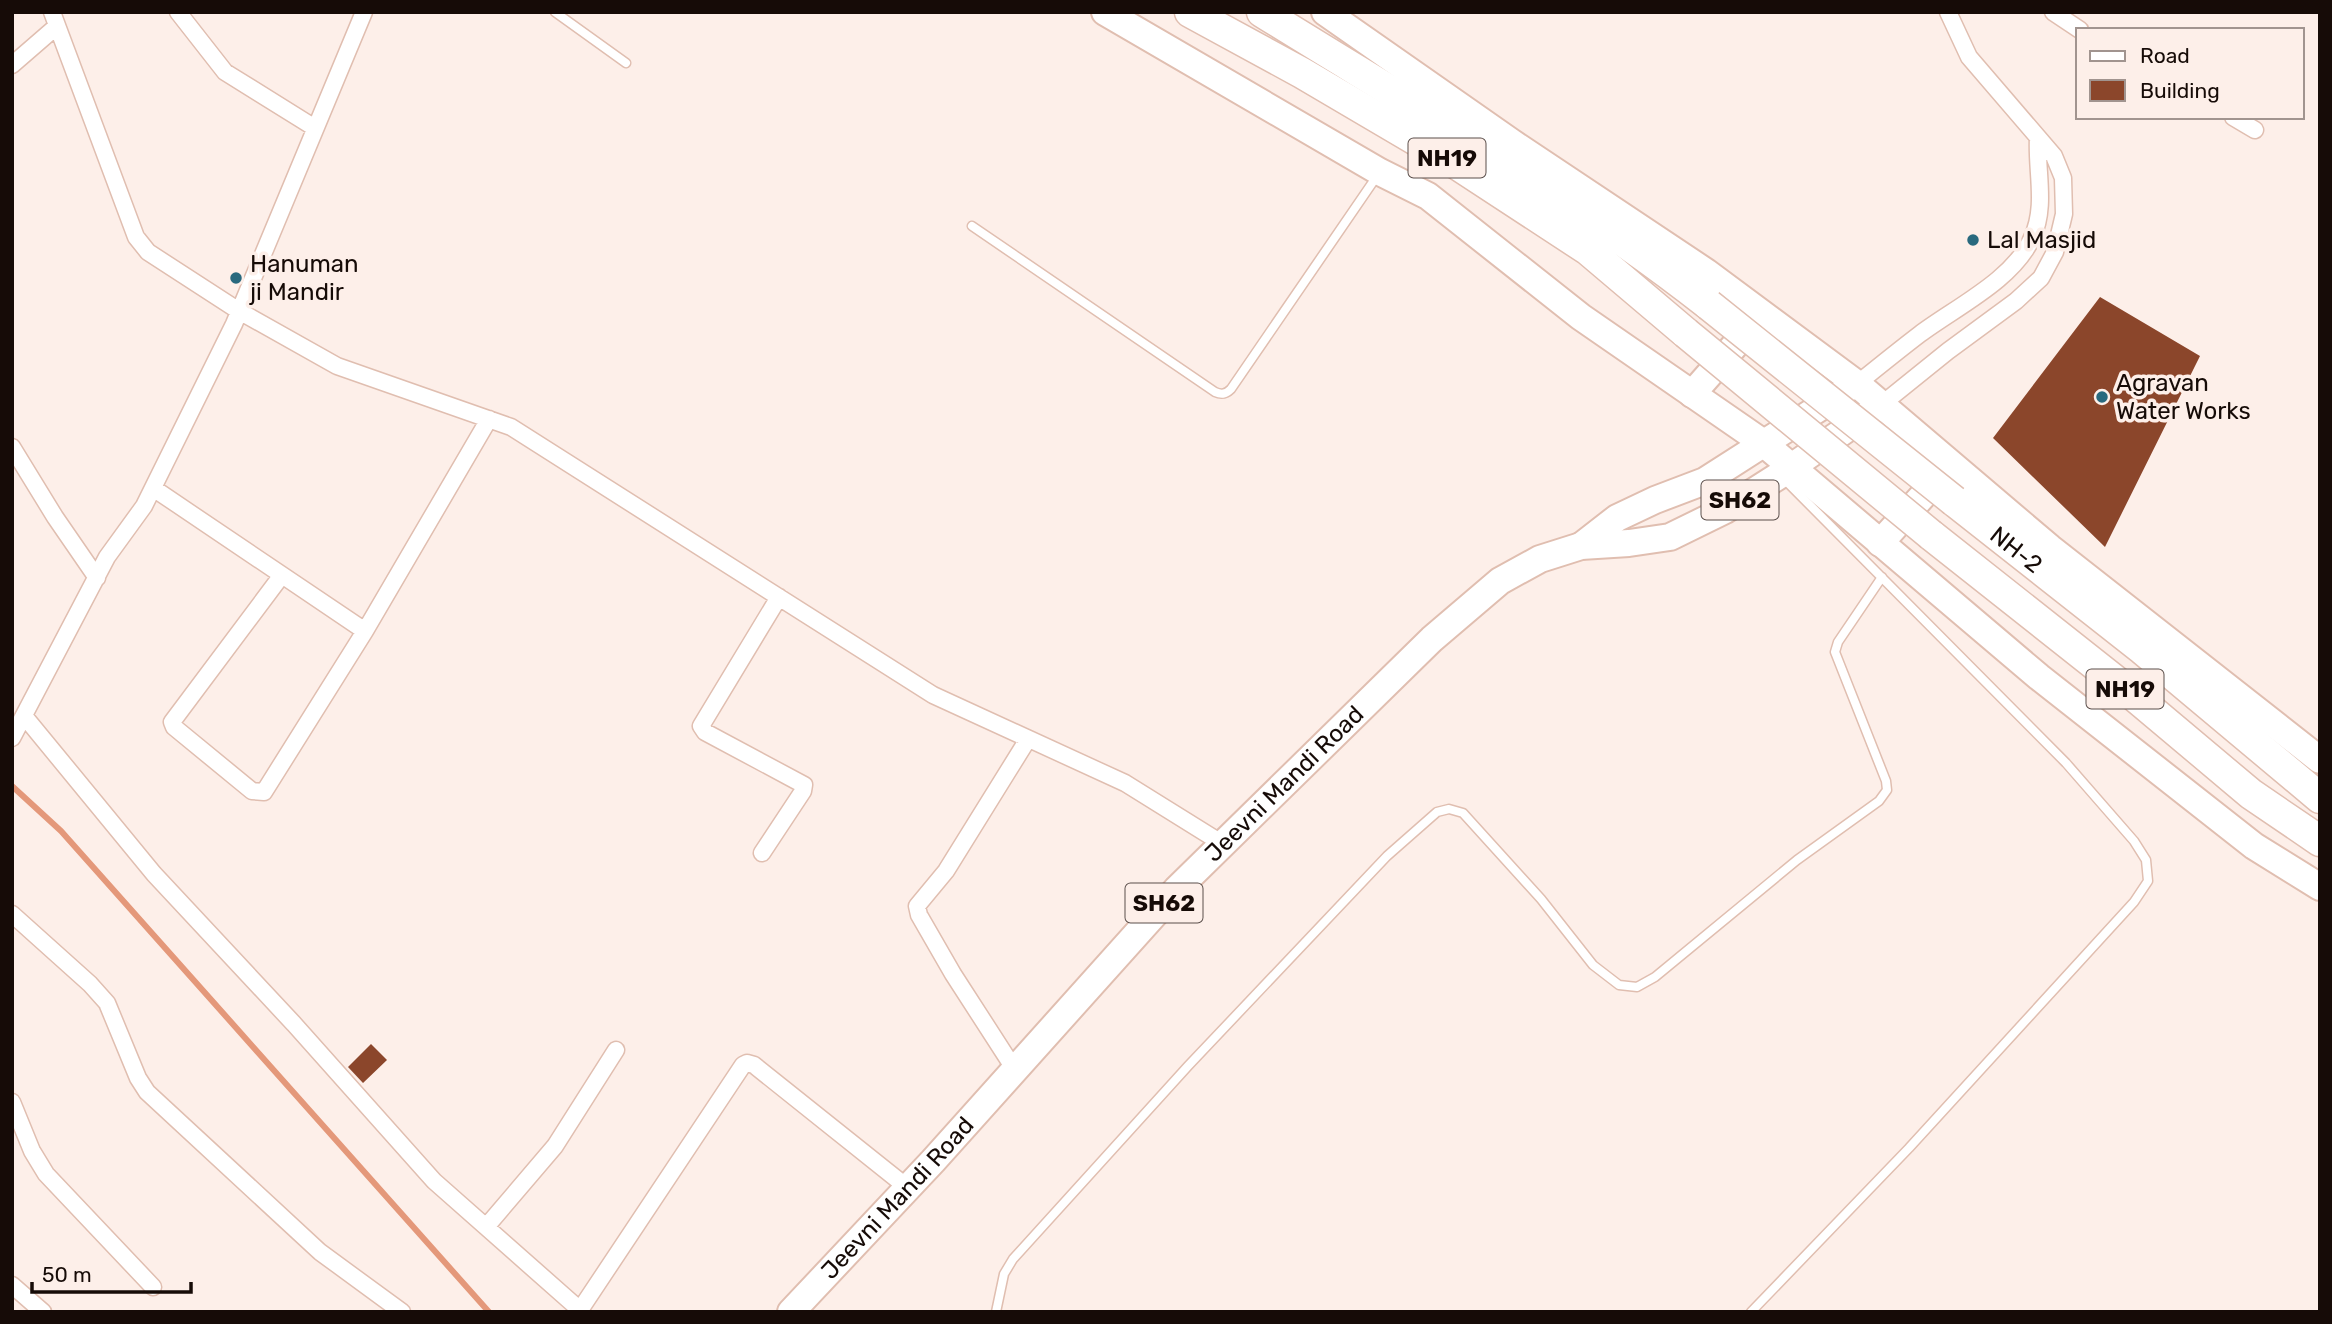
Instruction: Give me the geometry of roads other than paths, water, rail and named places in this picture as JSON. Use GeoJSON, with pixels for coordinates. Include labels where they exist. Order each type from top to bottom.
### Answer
{"type":"FeatureCollection","features":[{"type":"Feature","properties":{"kind":"highway","name":"NH19"},"geometry":{"type":"LineString","coordinates":[[1190,12],[1302,73],[1466,170],[1588,250],[1931,535],[2132,694],[2251,794],[2320,841]]}},
{"type":"Feature","properties":{"kind":"highway","name":"NH-2"},"geometry":{"type":"LineString","coordinates":[[1262,12],[1495,156],[1655,263],[2142,649],[2320,798]]}},
{"type":"Feature","properties":{"kind":"main road"},"geometry":{"type":"LineString","coordinates":[[1105,12],[1380,172],[1428,196],[1581,317],[1762,442],[1786,471],[1881,543],[2039,677],[2254,846],[2320,887]]}},
{"type":"Feature","properties":{"kind":"main road"},"geometry":{"type":"LineString","coordinates":[[1325,12],[1511,142],[1706,272],[1857,384],[2050,548],[2320,760]]}},
{"type":"Feature","properties":{"kind":"main road"},"geometry":{"type":"LineString","coordinates":[[1692,394],[1763,314]]}},
{"type":"Feature","properties":{"kind":"main road","name":"Jeevni Mandi Road"},"geometry":{"type":"LineString","coordinates":[[1581,546],[1618,518],[1704,481],[1857,384]]}},
{"type":"Feature","properties":{"kind":"main road","name":"Jeevni Mandi Road"},"geometry":{"type":"LineString","coordinates":[[791,1312],[908,1188],[1177,889],[1432,639],[1500,581],[1539,559],[1581,546],[1671,537],[1725,510],[1881,405]]}},
{"type":"Feature","properties":{"kind":"main road"},"geometry":{"type":"LineString","coordinates":[[1881,543],[1951,464]]}},
{"type":"Feature","properties":{"kind":"street"},"geometry":{"type":"LineString","coordinates":[[178,12],[225,72],[316,128]]}},
{"type":"Feature","properties":{"kind":"street"},"geometry":{"type":"LineString","coordinates":[[12,738],[107,557],[144,506],[239,312],[364,12]]}},
{"type":"Feature","properties":{"kind":"street"},"geometry":{"type":"LineString","coordinates":[[1881,405],[2016,301],[2041,278],[2055,252],[2064,214],[2063,178],[2054,156],[1969,57],[1948,12]]}},
{"type":"Feature","properties":{"kind":"street"},"geometry":{"type":"LineString","coordinates":[[2053,12],[2077,28]]}},
{"type":"Feature","properties":{"kind":"street"},"geometry":{"type":"LineString","coordinates":[[12,65],[55,19],[141,245],[239,312],[337,366],[511,427],[933,695],[1125,783],[1223,844]]}},
{"type":"Feature","properties":{"kind":"street"},"geometry":{"type":"LineString","coordinates":[[2237,119],[2256,130]]}},
{"type":"Feature","properties":{"kind":"street"},"geometry":{"type":"LineString","coordinates":[[1857,384],[1920,334],[2012,268],[2033,237],[2042,201],[2036,161],[2038,138]]}},
{"type":"Feature","properties":{"kind":"street"},"geometry":{"type":"LineString","coordinates":[[282,575],[172,722],[174,727],[252,791],[264,792],[365,631],[489,419]]}},
{"type":"Feature","properties":{"kind":"street"},"geometry":{"type":"LineString","coordinates":[[12,447],[97,578]]}},
{"type":"Feature","properties":{"kind":"street"},"geometry":{"type":"LineString","coordinates":[[153,488],[365,631]]}},
{"type":"Feature","properties":{"kind":"street"},"geometry":{"type":"LineString","coordinates":[[762,853],[803,792],[804,785],[705,732],[701,726],[779,597]]}},
{"type":"Feature","properties":{"kind":"street"},"geometry":{"type":"LineString","coordinates":[[25,716],[154,874],[434,1181],[581,1311],[743,1065],[747,1063],[754,1065],[908,1188]]}},
{"type":"Feature","properties":{"kind":"street"},"geometry":{"type":"LineString","coordinates":[[1015,1070],[953,974],[919,915],[917,906],[946,872],[1028,739]]}},
{"type":"Feature","properties":{"kind":"street"},"geometry":{"type":"LineString","coordinates":[[12,915],[90,984],[107,1003],[138,1078],[147,1093],[320,1252],[399,1311]]}},
{"type":"Feature","properties":{"kind":"street"},"geometry":{"type":"LineString","coordinates":[[486,1227],[555,1146],[616,1050]]}},
{"type":"Feature","properties":{"kind":"street"},"geometry":{"type":"LineString","coordinates":[[12,1102],[46,1174],[153,1287]]}},
{"type":"Feature","properties":{"kind":"street"},"geometry":{"type":"LineString","coordinates":[[12,1285],[43,1312]]}},
{"type":"Feature","properties":{"kind":"lane"},"geometry":{"type":"LineString","coordinates":[[555,12],[626,63]]}},
{"type":"Feature","properties":{"kind":"lane"},"geometry":{"type":"LineString","coordinates":[[972,226],[1220,394],[1231,389],[1380,172]]}},
{"type":"Feature","properties":{"kind":"lane"},"geometry":{"type":"LineString","coordinates":[[1751,1312],[1909,1148],[2134,902],[2148,881],[2146,860],[2134,841],[2066,763],[1882,577],[1786,471]]}},
{"type":"Feature","properties":{"kind":"lane"},"geometry":{"type":"LineString","coordinates":[[996,1312],[1004,1274],[1013,1259],[1188,1066],[1387,856],[1437,813],[1449,809],[1463,813],[1541,899],[1593,965],[1619,985],[1637,987],[1655,976],[1797,860],[1879,801],[1887,790],[1886,781],[1835,652],[1838,642],[1882,577]]}},
{"type":"Feature","properties":{"kind":"waterway"},"geometry":{"type":"LineString","coordinates":[[12,786],[61,831],[489,1312]]}},
{"type":"Feature","properties":{"kind":"place","name":"Lal Masjid"},"geometry":{"type":"Point","coordinates":[1973,240]}},
{"type":"Feature","properties":{"kind":"place","name":"Hanuman ji Mandir"},"geometry":{"type":"Point","coordinates":[236,278]}},
{"type":"Feature","properties":{"kind":"place","name":"Agravan Water Works"},"geometry":{"type":"Point","coordinates":[2102,397]}}]}
